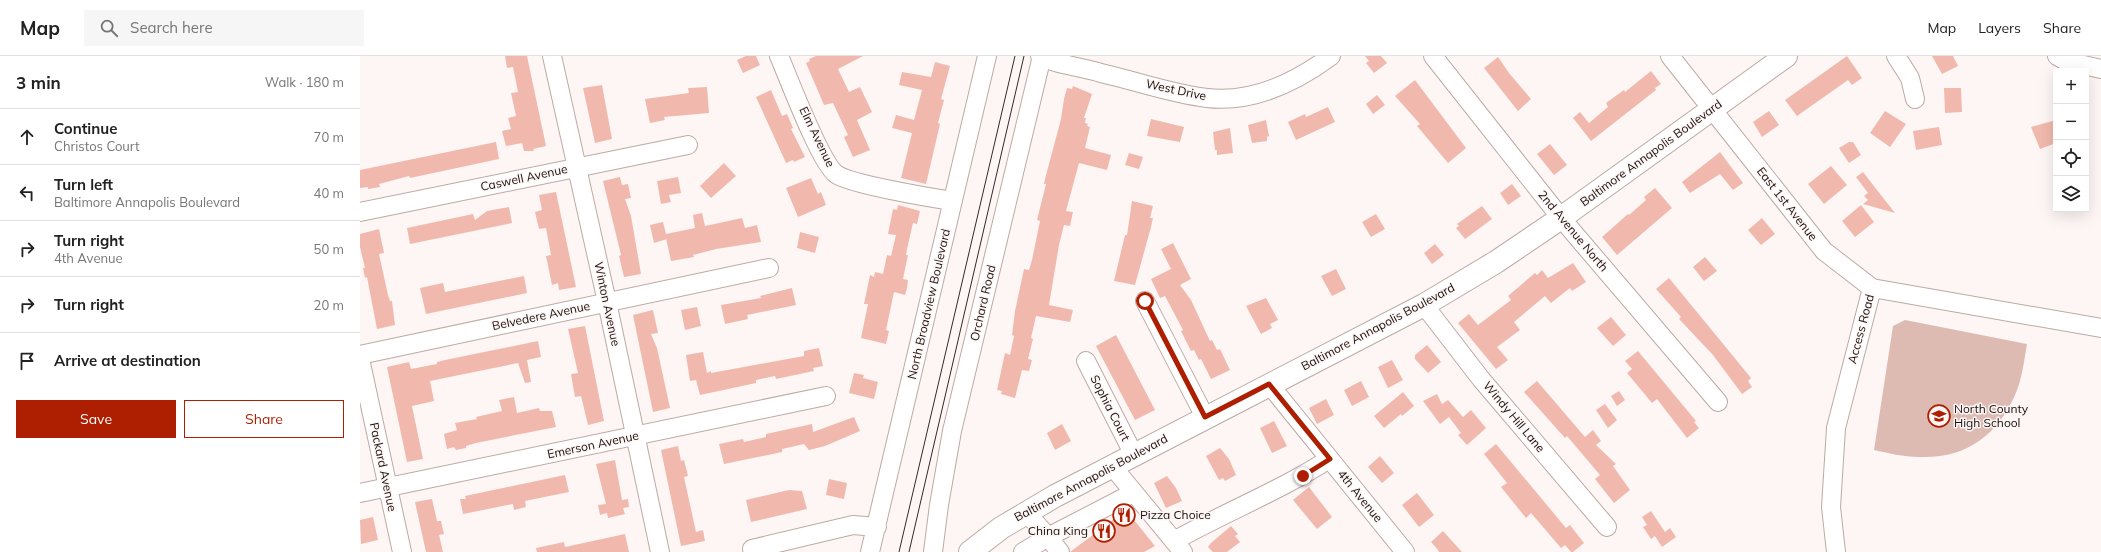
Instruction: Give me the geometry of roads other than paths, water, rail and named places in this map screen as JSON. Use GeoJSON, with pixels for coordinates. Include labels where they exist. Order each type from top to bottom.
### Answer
{"type":"FeatureCollection","features":[{"type":"Feature","properties":{"kind":"main road","name":"Baltimore Annapolis Boulevard"},"geometry":{"type":"LineString","coordinates":[[970,552],[991,535],[1026,512],[1205,417],[1424,306],[1496,262],[1561,218],[1786,56]]}},
{"type":"Feature","properties":{"kind":"street","name":"Winton Avenue"},"geometry":{"type":"LineString","coordinates":[[552,56],[607,302],[660,552]]}},
{"type":"Feature","properties":{"kind":"street","name":"Elm Avenue"},"geometry":{"type":"LineString","coordinates":[[779,56],[823,156],[832,171],[838,176],[864,183],[952,201]]}},
{"type":"Feature","properties":{"kind":"street","name":"North Broadview Boulevard"},"geometry":{"type":"LineString","coordinates":[[870,552],[987,56]]}},
{"type":"Feature","properties":{"kind":"street","name":"West Drive"},"geometry":{"type":"LineString","coordinates":[[1041,57],[1192,96],[1224,98],[1263,92],[1283,85],[1303,75],[1331,56]]}},
{"type":"Feature","properties":{"kind":"street","name":"2nd Avenue North"},"geometry":{"type":"LineString","coordinates":[[1433,56],[1561,218],[1718,402]]}},
{"type":"Feature","properties":{"kind":"street","name":"East 1st Avenue"},"geometry":{"type":"LineString","coordinates":[[1670,56],[1824,251],[1872,288]]}},
{"type":"Feature","properties":{"kind":"street"},"geometry":{"type":"LineString","coordinates":[[1896,56],[1910,78],[1915,99]]}},
{"type":"Feature","properties":{"kind":"street"},"geometry":{"type":"LineString","coordinates":[[2057,56],[2066,61],[2101,69]]}},
{"type":"Feature","properties":{"kind":"street","name":"Orchard Road"},"geometry":{"type":"LineString","coordinates":[[933,552],[939,505],[952,431],[1041,57]]}},
{"type":"Feature","properties":{"kind":"street","name":"Caswell Avenue"},"geometry":{"type":"LineString","coordinates":[[360,212],[688,145]]}},
{"type":"Feature","properties":{"kind":"street","name":"Belvedere Avenue"},"geometry":{"type":"LineString","coordinates":[[360,355],[769,268]]}},
{"type":"Feature","properties":{"kind":"street","name":"Access Road"},"geometry":{"type":"LineString","coordinates":[[1836,552],[1831,507],[1836,428],[1872,288],[2101,328]]}},
{"type":"Feature","properties":{"kind":"street"},"geometry":{"type":"LineString","coordinates":[[1145,301],[1205,417]]}},
{"type":"Feature","properties":{"kind":"street","name":"Windy Hill Lane"},"geometry":{"type":"LineString","coordinates":[[1424,306],[1481,379],[1607,527]]}},
{"type":"Feature","properties":{"kind":"street","name":"Packard Avenue"},"geometry":{"type":"LineString","coordinates":[[360,359],[402,552]]}},
{"type":"Feature","properties":{"kind":"street","name":"Sophia Court"},"geometry":{"type":"LineString","coordinates":[[1086,361],[1134,455]]}},
{"type":"Feature","properties":{"kind":"street","name":"4th Avenue"},"geometry":{"type":"LineString","coordinates":[[1269,384],[1405,552]]}},
{"type":"Feature","properties":{"kind":"street","name":"Emerson Avenue"},"geometry":{"type":"LineString","coordinates":[[360,493],[826,396]]}},
{"type":"Feature","properties":{"kind":"street"},"geometry":{"type":"LineString","coordinates":[[1112,466],[1179,547],[1241,505],[1303,476],[1330,459]]}},
{"type":"Feature","properties":{"kind":"street"},"geometry":{"type":"LineString","coordinates":[[1023,552],[1048,537],[1134,493]]}},
{"type":"Feature","properties":{"kind":"street"},"geometry":{"type":"LineString","coordinates":[[1026,512],[1060,552]]}},
{"type":"Feature","properties":{"kind":"street"},"geometry":{"type":"LineString","coordinates":[[752,549],[853,525],[877,527]]}},
{"type":"Feature","properties":{"kind":"tram line"},"geometry":{"type":"LineString","coordinates":[[899,552],[1015,56]]}},
{"type":"Feature","properties":{"kind":"tram line"},"geometry":{"type":"LineString","coordinates":[[909,552],[1024,56]]}},
{"type":"Feature","properties":{"kind":"place","name":"North County High School"},"geometry":{"type":"Point","coordinates":[1939,416]}},
{"type":"Feature","properties":{"kind":"place","name":"Pizza Choice"},"geometry":{"type":"Point","coordinates":[1124,515]}},
{"type":"Feature","properties":{"kind":"place","name":"China King"},"geometry":{"type":"Point","coordinates":[1104,531]}}]}
